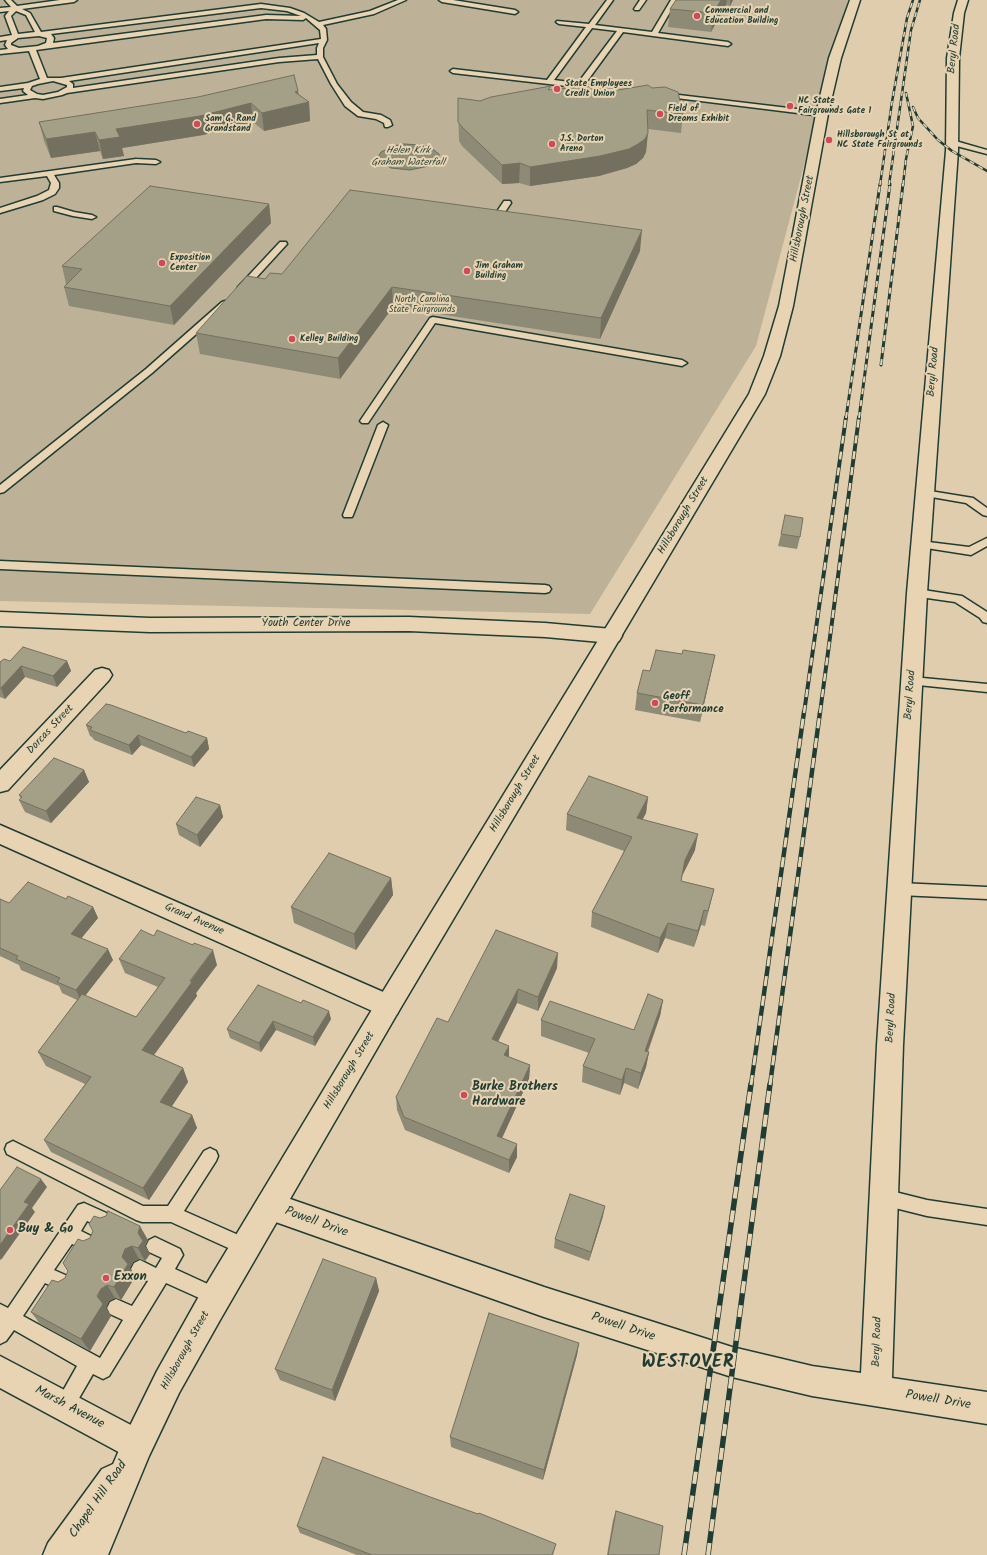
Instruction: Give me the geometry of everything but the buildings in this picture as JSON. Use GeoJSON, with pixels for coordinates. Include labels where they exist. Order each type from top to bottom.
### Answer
{"type":"FeatureCollection","features":[{"type":"Feature","properties":{"kind":"street","name":"Hillsborough Street"},"geometry":{"type":"LineString","coordinates":[[91,1555],[137,1445],[168,1382],[216,1296],[388,1006],[757,394],[772,356],[786,306],[822,114],[835,58],[855,0]]}},
{"type":"Feature","properties":{"kind":"street","name":"Beryl Road"},"geometry":{"type":"LineString","coordinates":[[876,1391],[899,888],[920,544],[952,151],[953,58],[959,13],[964,0]]}},
{"type":"Feature","properties":{"kind":"street","name":"Youth Center Drive"},"geometry":{"type":"LineString","coordinates":[[0,619],[150,625],[409,624],[545,630],[612,636]]}},
{"type":"Feature","properties":{"kind":"street","name":"Dorcas Street"},"geometry":{"type":"LineString","coordinates":[[0,784],[102,675]]}},
{"type":"Feature","properties":{"kind":"street","name":"Grand Avenue"},"geometry":{"type":"LineString","coordinates":[[0,834],[388,1006]]}},
{"type":"Feature","properties":{"kind":"street","name":"Powell Drive"},"geometry":{"type":"LineString","coordinates":[[270,1206],[421,1260],[664,1341],[712,1354],[732,1362],[812,1381],[987,1408]]}},
{"type":"Feature","properties":{"kind":"street","name":"Marsh Avenue"},"geometry":{"type":"LineString","coordinates":[[0,1371],[137,1445]]}},
{"type":"Feature","properties":{"kind":"street","name":"Chapel Hill Road"},"geometry":{"type":"LineString","coordinates":[[60,1555],[137,1445]]}},
{"type":"Feature","properties":{"kind":"lane"},"geometry":{"type":"LineString","coordinates":[[8,0],[15,8],[28,14],[39,34],[49,36],[51,38],[49,44],[45,46]]}},
{"type":"Feature","properties":{"kind":"lane"},"geometry":{"type":"LineString","coordinates":[[16,36],[8,16],[15,8],[35,0]]}},
{"type":"Feature","properties":{"kind":"lane"},"geometry":{"type":"LineString","coordinates":[[0,10],[74,0]]}},
{"type":"Feature","properties":{"kind":"lane"},"geometry":{"type":"LineString","coordinates":[[319,24],[372,13],[402,0]]}},
{"type":"Feature","properties":{"kind":"lane"},"geometry":{"type":"LineString","coordinates":[[442,0],[515,12]]}},
{"type":"Feature","properties":{"kind":"lane"},"geometry":{"type":"LineString","coordinates":[[549,82],[610,0]]}},
{"type":"Feature","properties":{"kind":"lane"},"geometry":{"type":"LineString","coordinates":[[637,9],[643,0]]}},
{"type":"Feature","properties":{"kind":"lane"},"geometry":{"type":"LineString","coordinates":[[654,34],[674,0]]}},
{"type":"Feature","properties":{"kind":"lane"},"geometry":{"type":"LineString","coordinates":[[0,39],[261,6],[288,9],[312,19],[323,29],[324,40],[320,48],[320,57],[345,100],[361,114],[378,117],[387,122],[388,125]]}},
{"type":"Feature","properties":{"kind":"lane"},"geometry":{"type":"LineString","coordinates":[[0,52],[16,49],[32,49],[251,18],[278,17],[312,19]]}},
{"type":"Feature","properties":{"kind":"lane"},"geometry":{"type":"LineString","coordinates":[[559,22],[728,44]]}},
{"type":"Feature","properties":{"kind":"lane"},"geometry":{"type":"LineString","coordinates":[[580,86],[621,30]]}},
{"type":"Feature","properties":{"kind":"lane"},"geometry":{"type":"LineString","coordinates":[[16,36],[8,42],[8,45],[11,48],[16,49]]}},
{"type":"Feature","properties":{"kind":"lane"},"geometry":{"type":"LineString","coordinates":[[0,89],[30,85],[44,80],[61,80],[324,40]]}},
{"type":"Feature","properties":{"kind":"lane"},"geometry":{"type":"LineString","coordinates":[[32,49],[44,80]]}},
{"type":"Feature","properties":{"kind":"lane"},"geometry":{"type":"LineString","coordinates":[[0,101],[35,96],[52,96],[67,91],[279,60],[320,57]]}},
{"type":"Feature","properties":{"kind":"lane"},"geometry":{"type":"LineString","coordinates":[[453,71],[612,90]]}},
{"type":"Feature","properties":{"kind":"lane"},"geometry":{"type":"LineString","coordinates":[[61,80],[70,84],[70,88],[67,91]]}},
{"type":"Feature","properties":{"kind":"lane"},"geometry":{"type":"LineString","coordinates":[[30,85],[26,91],[35,96]]}},
{"type":"Feature","properties":{"kind":"lane"},"geometry":{"type":"LineString","coordinates":[[651,94],[822,114]]}},
{"type":"Feature","properties":{"kind":"lane"},"geometry":{"type":"LineString","coordinates":[[952,142],[987,152]]}},
{"type":"Feature","properties":{"kind":"lane"},"geometry":{"type":"LineString","coordinates":[[0,180],[136,160],[156,162]]}},
{"type":"Feature","properties":{"kind":"lane"},"geometry":{"type":"LineString","coordinates":[[0,211],[40,198],[52,192],[55,188],[50,172]]}},
{"type":"Feature","properties":{"kind":"lane"},"geometry":{"type":"LineString","coordinates":[[498,216],[507,203]]}},
{"type":"Feature","properties":{"kind":"lane"},"geometry":{"type":"LineString","coordinates":[[57,209],[92,217]]}},
{"type":"Feature","properties":{"kind":"lane"},"geometry":{"type":"LineString","coordinates":[[0,490],[149,370],[238,292],[283,244]]}},
{"type":"Feature","properties":{"kind":"lane"},"geometry":{"type":"LineString","coordinates":[[365,421],[433,320],[682,363]]}},
{"type":"Feature","properties":{"kind":"lane"},"geometry":{"type":"LineString","coordinates":[[348,516],[384,426]]}},
{"type":"Feature","properties":{"kind":"lane"},"geometry":{"type":"LineString","coordinates":[[924,493],[969,500],[987,514]]}},
{"type":"Feature","properties":{"kind":"lane"},"geometry":{"type":"LineString","coordinates":[[920,544],[971,550],[987,541]]}},
{"type":"Feature","properties":{"kind":"lane"},"geometry":{"type":"LineString","coordinates":[[0,564],[545,589]]}},
{"type":"Feature","properties":{"kind":"lane"},"geometry":{"type":"LineString","coordinates":[[917,593],[958,599],[984,615],[987,619]]}},
{"type":"Feature","properties":{"kind":"lane"},"geometry":{"type":"LineString","coordinates":[[912,681],[987,688]]}},
{"type":"Feature","properties":{"kind":"lane"},"geometry":{"type":"LineString","coordinates":[[899,888],[987,893]]}},
{"type":"Feature","properties":{"kind":"lane"},"geometry":{"type":"LineString","coordinates":[[13,1149],[142,1214],[172,1214],[246,1247]]}},
{"type":"Feature","properties":{"kind":"lane"},"geometry":{"type":"LineString","coordinates":[[172,1214],[210,1156]]}},
{"type":"Feature","properties":{"kind":"lane"},"geometry":{"type":"LineString","coordinates":[[884,1197],[927,1208],[987,1217]]}},
{"type":"Feature","properties":{"kind":"lane"},"geometry":{"type":"LineString","coordinates":[[0,1335],[5,1317],[42,1273],[84,1211],[107,1222]]}},
{"type":"Feature","properties":{"kind":"lane"},"geometry":{"type":"LineString","coordinates":[[69,1234],[91,1245]]}},
{"type":"Feature","properties":{"kind":"lane"},"geometry":{"type":"LineString","coordinates":[[5,1317],[103,1370],[174,1255],[155,1246]]}},
{"type":"Feature","properties":{"kind":"lane"},"geometry":{"type":"LineString","coordinates":[[140,1269],[216,1296]]}},
{"type":"Feature","properties":{"kind":"lane"},"geometry":{"type":"LineString","coordinates":[[42,1273],[66,1284]]}},
{"type":"Feature","properties":{"kind":"lane"},"geometry":{"type":"LineString","coordinates":[[116,1308],[136,1317]]}},
{"type":"Feature","properties":{"kind":"lane"},"geometry":{"type":"LineString","coordinates":[[64,1405],[90,1363]]}},
{"type":"Feature","properties":{"kind":"green space","name":"North Carolina State Fairgrounds"},"geometry":{"type":"Polygon","coordinates":[[[0,0],[848,0],[756,346],[590,614],[0,601],[0,0]]]}},
{"type":"Feature","properties":{"kind":"water","name":"Helen Kirk Graham Waterfall"},"geometry":{"type":"Polygon","coordinates":[[[403,144],[430,147],[439,154],[439,159],[429,166],[410,170],[391,168],[379,161],[378,157],[381,152],[403,144]]]}},
{"type":"Feature","properties":{"kind":"railway"},"geometry":{"type":"LineString","coordinates":[[880,185],[892,102],[907,18],[913,0]]}},
{"type":"Feature","properties":{"kind":"railway"},"geometry":{"type":"LineString","coordinates":[[889,185],[911,30],[920,0]]}},
{"type":"Feature","properties":{"kind":"railway"},"geometry":{"type":"LineString","coordinates":[[903,185],[906,159],[913,126],[906,93]]}},
{"type":"Feature","properties":{"kind":"railway"},"geometry":{"type":"LineString","coordinates":[[913,107],[918,118],[938,140],[952,151],[987,171]]}},
{"type":"Feature","properties":{"kind":"railway"},"geometry":{"type":"LineString","coordinates":[[846,418],[880,184]]}},
{"type":"Feature","properties":{"kind":"railway"},"geometry":{"type":"LineString","coordinates":[[859,418],[890,184]]}},
{"type":"Feature","properties":{"kind":"railway"},"geometry":{"type":"LineString","coordinates":[[881,365],[903,184]]}},
{"type":"Feature","properties":{"kind":"railway"},"geometry":{"type":"LineString","coordinates":[[804,713],[846,417]]}},
{"type":"Feature","properties":{"kind":"railway"},"geometry":{"type":"LineString","coordinates":[[820,713],[859,417]]}},
{"type":"Feature","properties":{"kind":"railway"},"geometry":{"type":"LineString","coordinates":[[751,1085],[804,712]]}},
{"type":"Feature","properties":{"kind":"railway"},"geometry":{"type":"LineString","coordinates":[[770,1085],[820,712]]}},
{"type":"Feature","properties":{"kind":"railway"},"geometry":{"type":"LineString","coordinates":[[684,1555],[751,1084]]}},
{"type":"Feature","properties":{"kind":"railway"},"geometry":{"type":"LineString","coordinates":[[708,1555],[770,1084]]}},
{"type":"Feature","properties":{"kind":"place","name":"Commercial and Education Building"},"geometry":{"type":"Point","coordinates":[697,16]}},
{"type":"Feature","properties":{"kind":"place","name":"State Employees Credit Union"},"geometry":{"type":"Point","coordinates":[557,89]}},
{"type":"Feature","properties":{"kind":"place","name":"NC State Fairgrounds Gate 1"},"geometry":{"type":"Point","coordinates":[790,106]}},
{"type":"Feature","properties":{"kind":"place","name":"Field of Dreams Exhibit"},"geometry":{"type":"Point","coordinates":[660,114]}},
{"type":"Feature","properties":{"kind":"place","name":"Sam G. Rand Grandstand"},"geometry":{"type":"Point","coordinates":[197,124]}},
{"type":"Feature","properties":{"kind":"place","name":"Hillsborough St at NC State Fairgrounds"},"geometry":{"type":"Point","coordinates":[829,140]}},
{"type":"Feature","properties":{"kind":"place","name":"J.S. Dorton Arena"},"geometry":{"type":"Point","coordinates":[552,144]}},
{"type":"Feature","properties":{"kind":"place","name":"Exposition Center"},"geometry":{"type":"Point","coordinates":[162,263]}},
{"type":"Feature","properties":{"kind":"place","name":"Jim Graham Building"},"geometry":{"type":"Point","coordinates":[467,271]}},
{"type":"Feature","properties":{"kind":"place","name":"Kelley Building"},"geometry":{"type":"Point","coordinates":[292,339]}},
{"type":"Feature","properties":{"kind":"place","name":"Geoff Performance"},"geometry":{"type":"Point","coordinates":[655,703]}},
{"type":"Feature","properties":{"kind":"place","name":"Burke Brothers Hardware"},"geometry":{"type":"Point","coordinates":[464,1095]}},
{"type":"Feature","properties":{"kind":"place","name":"Buy & Go"},"geometry":{"type":"Point","coordinates":[10,1230]}},
{"type":"Feature","properties":{"kind":"place","name":"Exxon"},"geometry":{"type":"Point","coordinates":[106,1278]}},
{"type":"Feature","properties":{"kind":"district","name":"WESTOVER"},"geometry":{"type":"Point","coordinates":[688,1364]}}]}
